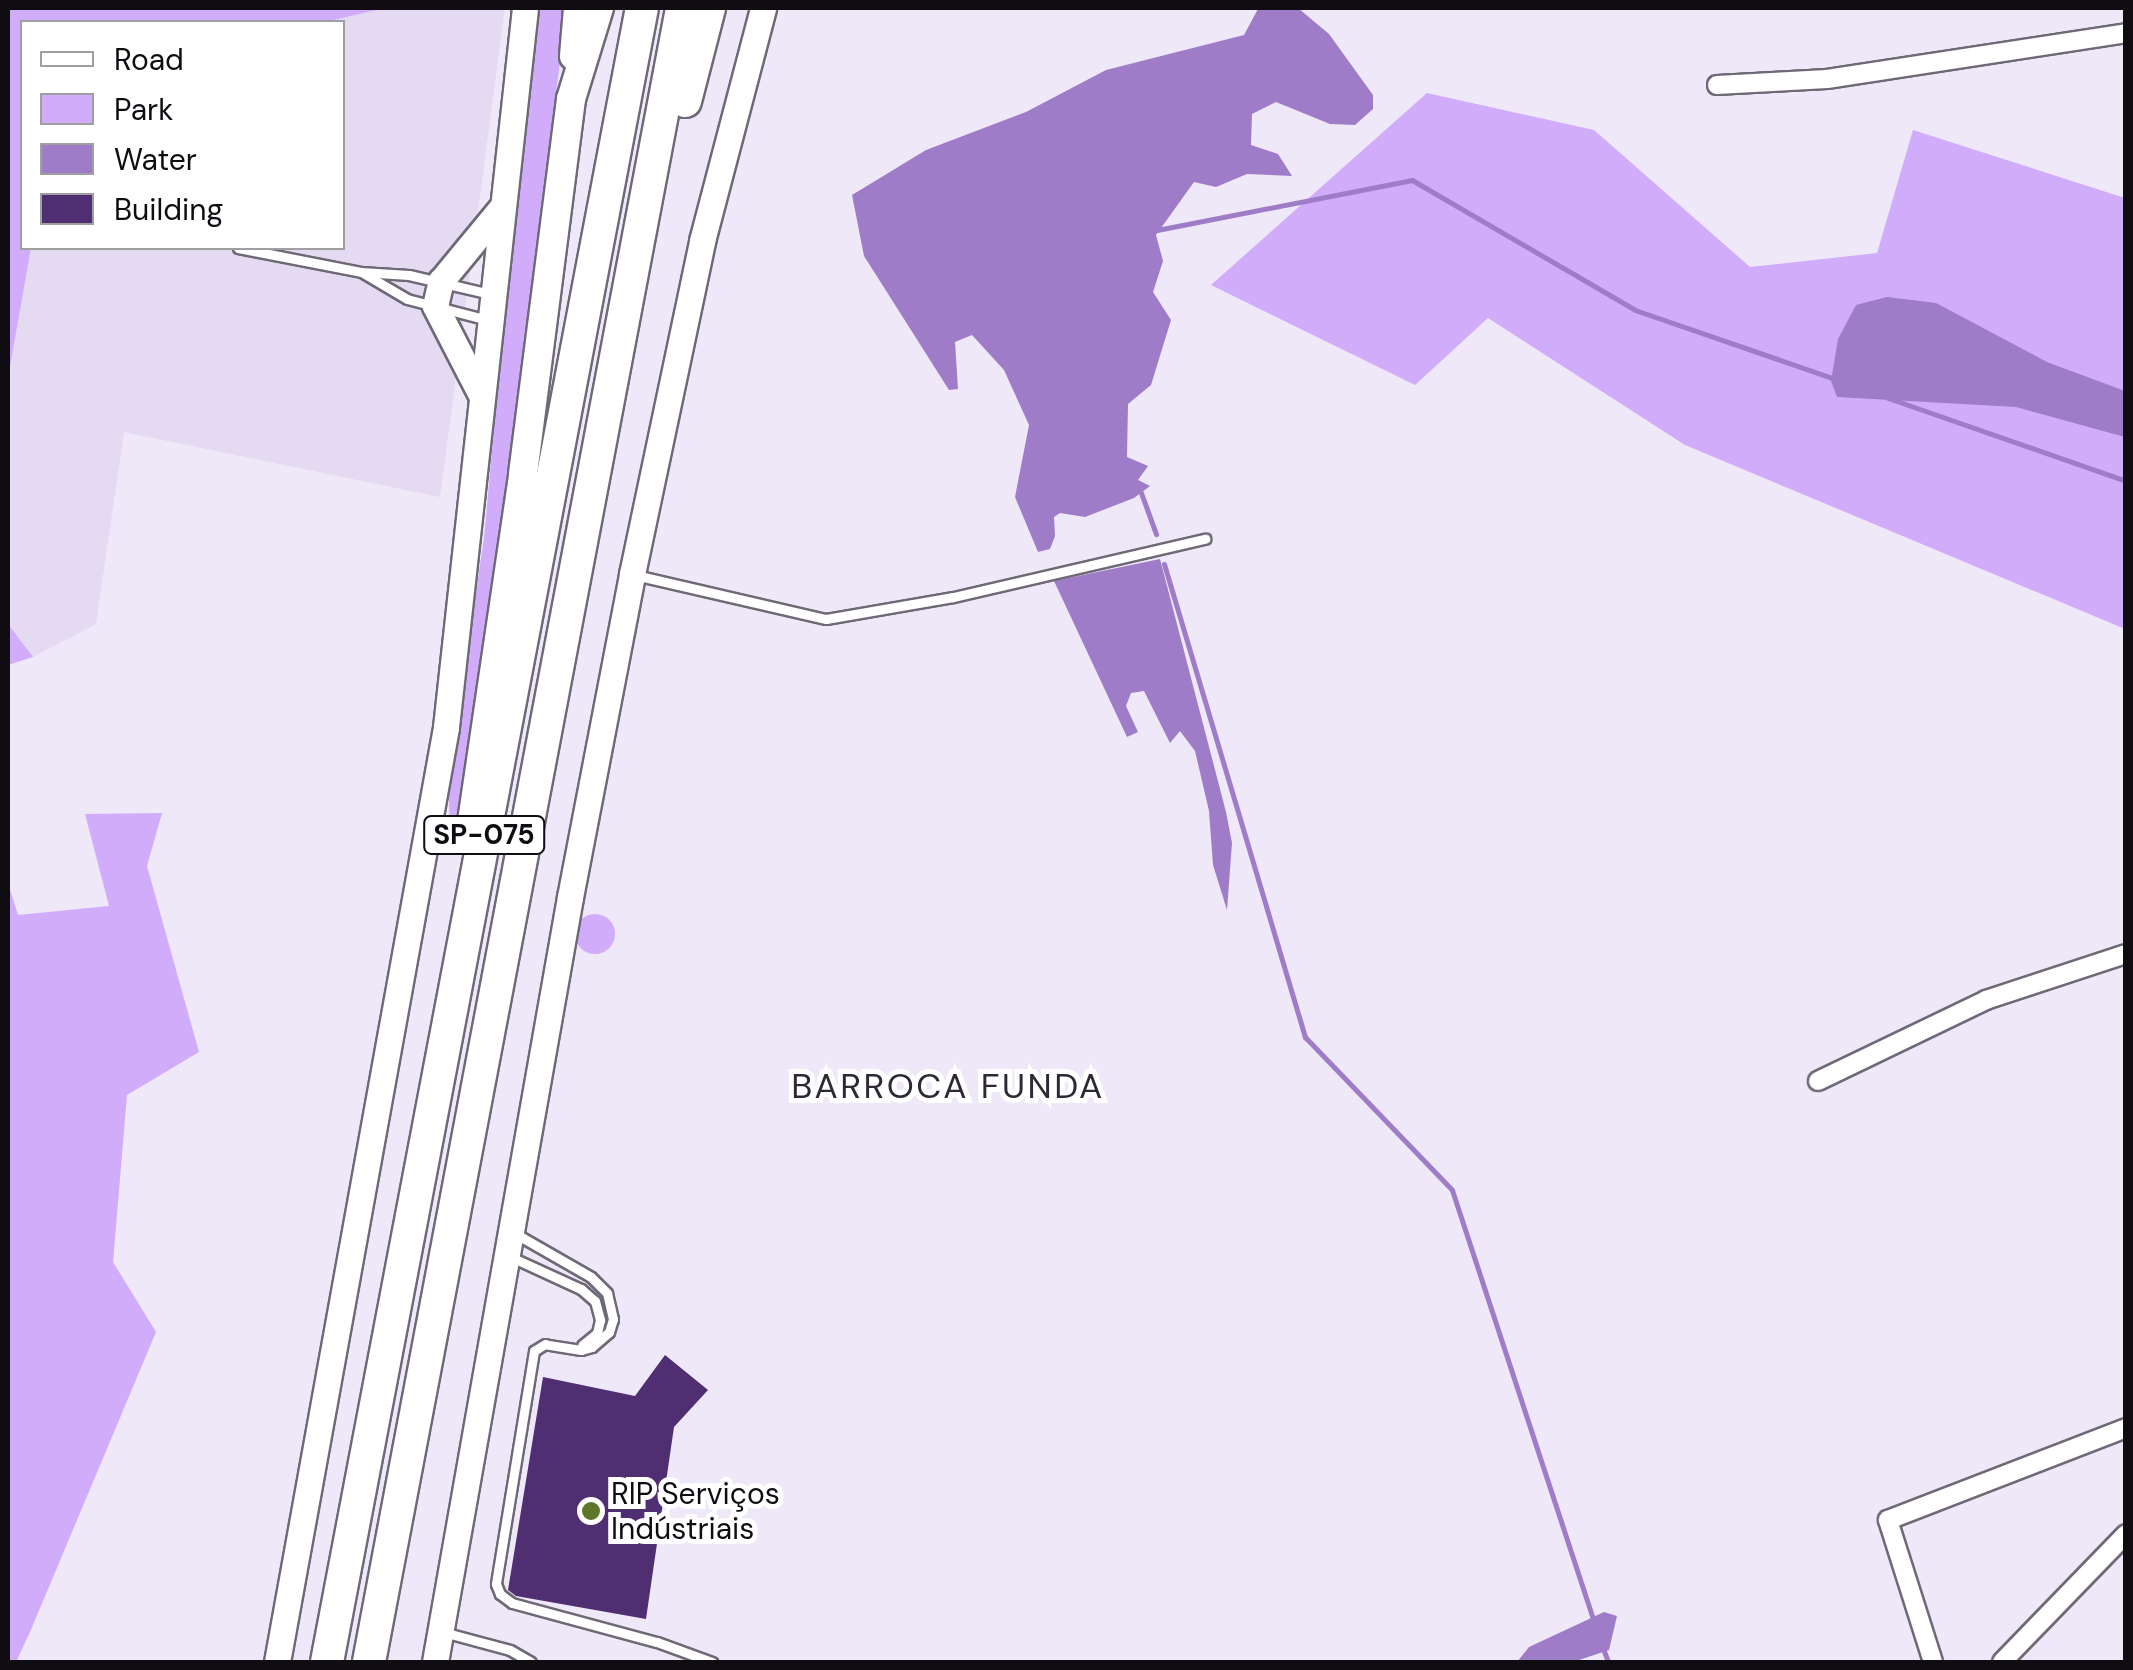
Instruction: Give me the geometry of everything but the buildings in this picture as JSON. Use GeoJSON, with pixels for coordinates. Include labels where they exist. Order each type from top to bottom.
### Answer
{"type":"FeatureCollection","features":[{"type":"Feature","properties":{"kind":"highway","name":"SP-075"},"geometry":{"type":"LineString","coordinates":[[328,1662],[642,8]]}},
{"type":"Feature","properties":{"kind":"highway","name":"SP-075"},"geometry":{"type":"LineString","coordinates":[[368,1662],[682,8]]}},
{"type":"Feature","properties":{"kind":"highway"},"geometry":{"type":"LineString","coordinates":[[640,238],[672,154],[708,8]]}},
{"type":"Feature","properties":{"kind":"main road"},"geometry":{"type":"LineString","coordinates":[[277,1662],[446,727],[525,8]]}},
{"type":"Feature","properties":{"kind":"main road"},"geometry":{"type":"LineString","coordinates":[[467,918],[467,852],[523,474],[571,98],[578,8]]}},
{"type":"Feature","properties":{"kind":"main road"},"geometry":{"type":"LineString","coordinates":[[571,98],[599,8]]}},
{"type":"Feature","properties":{"kind":"main road"},"geometry":{"type":"LineString","coordinates":[[435,1662],[570,897],[632,574],[702,240],[763,8]]}},
{"type":"Feature","properties":{"kind":"main road"},"geometry":{"type":"LineString","coordinates":[[480,393],[438,294],[502,206]]}},
{"type":"Feature","properties":{"kind":"street"},"geometry":{"type":"LineString","coordinates":[[1716,85],[1827,79],[2126,34]]}},
{"type":"Feature","properties":{"kind":"street"},"geometry":{"type":"LineString","coordinates":[[1818,1081],[1986,1000],[2126,954]]}},
{"type":"Feature","properties":{"kind":"street"},"geometry":{"type":"LineString","coordinates":[[1933,1662],[1888,1520],[2126,1428]]}},
{"type":"Feature","properties":{"kind":"street"},"geometry":{"type":"LineString","coordinates":[[2002,1662],[2126,1534]]}},
{"type":"Feature","properties":{"kind":"lane"},"geometry":{"type":"LineString","coordinates":[[248,250],[360,272],[490,307]]}},
{"type":"Feature","properties":{"kind":"lane"},"geometry":{"type":"LineString","coordinates":[[360,272],[407,299],[438,294],[490,307]]}},
{"type":"Feature","properties":{"kind":"lane"},"geometry":{"type":"LineString","coordinates":[[632,574],[826,619],[954,597],[1205,538]]}},
{"type":"Feature","properties":{"kind":"lane"},"geometry":{"type":"LineString","coordinates":[[511,1244],[596,1301],[600,1320],[590,1342],[574,1346],[545,1344],[532,1356],[496,1584],[500,1594],[512,1603],[656,1642],[712,1662]]}},
{"type":"Feature","properties":{"kind":"lane"},"geometry":{"type":"LineString","coordinates":[[511,1244],[591,1278],[608,1293],[613,1306],[610,1332],[592,1347],[581,1350],[574,1346]]}},
{"type":"Feature","properties":{"kind":"lane"},"geometry":{"type":"LineString","coordinates":[[440,1631],[510,1650],[531,1662]]}},
{"type":"Feature","properties":{"kind":"shaded area"},"geometry":{"type":"Polygon","coordinates":[[[385,8],[505,8],[440,497],[124,432],[96,624],[33,657],[8,624],[8,378],[31,250],[345,250],[345,20],[334,20],[385,8]]]}},
{"type":"Feature","properties":{"kind":"green space"},"geometry":{"type":"Polygon","coordinates":[[[8,8],[385,8],[334,20],[20,20],[20,250],[31,250],[8,378],[8,8]]]}},
{"type":"Feature","properties":{"kind":"green space"},"geometry":{"type":"Polygon","coordinates":[[[540,8],[567,8],[484,654],[451,854],[448,779],[484,538],[515,199],[540,8]]]}},
{"type":"Feature","properties":{"kind":"green space"},"geometry":{"type":"Polygon","coordinates":[[[1427,93],[1594,130],[1750,267],[1877,253],[1913,130],[2125,198],[2125,629],[1685,445],[1488,318],[1415,385],[1211,285],[1427,93]]]}},
{"type":"Feature","properties":{"kind":"green space"},"geometry":{"type":"Polygon","coordinates":[[[8,624],[33,657],[8,665],[8,624]]]}},
{"type":"Feature","properties":{"kind":"green space"},"geometry":{"type":"Polygon","coordinates":[[[162,813],[147,866],[199,1052],[127,1095],[113,1262],[156,1332],[30,1632],[16,1662],[8,1662],[8,883],[18,915],[109,906],[85,814],[162,813]]]}},
{"type":"Feature","properties":{"kind":"green space"},"geometry":{"type":"Polygon","coordinates":[[[595,914],[609,920],[615,934],[609,948],[595,954],[581,948],[575,934],[581,920],[595,914]]]}},
{"type":"Feature","properties":{"kind":"water"},"geometry":{"type":"Polygon","coordinates":[[[1298,8],[1329,34],[1373,95],[1373,109],[1355,125],[1330,124],[1276,102],[1252,114],[1251,145],[1278,154],[1292,176],[1247,174],[1216,187],[1194,182],[1156,235],[1163,261],[1153,292],[1171,320],[1151,385],[1128,404],[1127,457],[1148,466],[1138,480],[1150,486],[1134,498],[1085,517],[1060,513],[1054,517],[1055,536],[1050,549],[1038,552],[1015,497],[1029,425],[1004,370],[972,335],[955,342],[958,389],[949,390],[864,256],[852,195],[926,150],[1026,112],[1106,70],[1244,35],[1258,9],[1298,8]]]}},
{"type":"Feature","properties":{"kind":"water"},"geometry":{"type":"Polygon","coordinates":[[[1887,297],[1936,303],[2047,362],[2125,391],[2125,437],[2016,407],[1837,397],[1831,381],[1838,339],[1856,305],[1887,297]]]}},
{"type":"Feature","properties":{"kind":"water"},"geometry":{"type":"Polygon","coordinates":[[[1160,559],[1232,843],[1227,910],[1213,865],[1209,811],[1195,751],[1180,731],[1170,743],[1144,691],[1131,693],[1126,706],[1138,732],[1127,737],[1054,581],[1160,559]]]}},
{"type":"Feature","properties":{"kind":"water"},"geometry":{"type":"Polygon","coordinates":[[[1604,1612],[1617,1616],[1609,1650],[1573,1662],[1517,1662],[1529,1647],[1604,1612]]]}},
{"type":"Feature","properties":{"kind":"waterway"},"geometry":{"type":"LineString","coordinates":[[1157,230],[1412,180],[1635,310],[1835,379]]}},
{"type":"Feature","properties":{"kind":"waterway"},"geometry":{"type":"LineString","coordinates":[[1888,398],[2126,481]]}},
{"type":"Feature","properties":{"kind":"waterway"},"geometry":{"type":"LineString","coordinates":[[1140,490],[1156,534]]}},
{"type":"Feature","properties":{"kind":"waterway"},"geometry":{"type":"LineString","coordinates":[[1164,564],[1305,1037],[1452,1190],[1594,1622]]}},
{"type":"Feature","properties":{"kind":"waterway"},"geometry":{"type":"LineString","coordinates":[[1602,1646],[1608,1662]]}},
{"type":"Feature","properties":{"kind":"place","name":"RIP Serviços Indústriais"},"geometry":{"type":"Point","coordinates":[591,1511]}},
{"type":"Feature","properties":{"kind":"district","name":"BARROCA FUNDA"},"geometry":{"type":"Point","coordinates":[948,1086]}}]}
